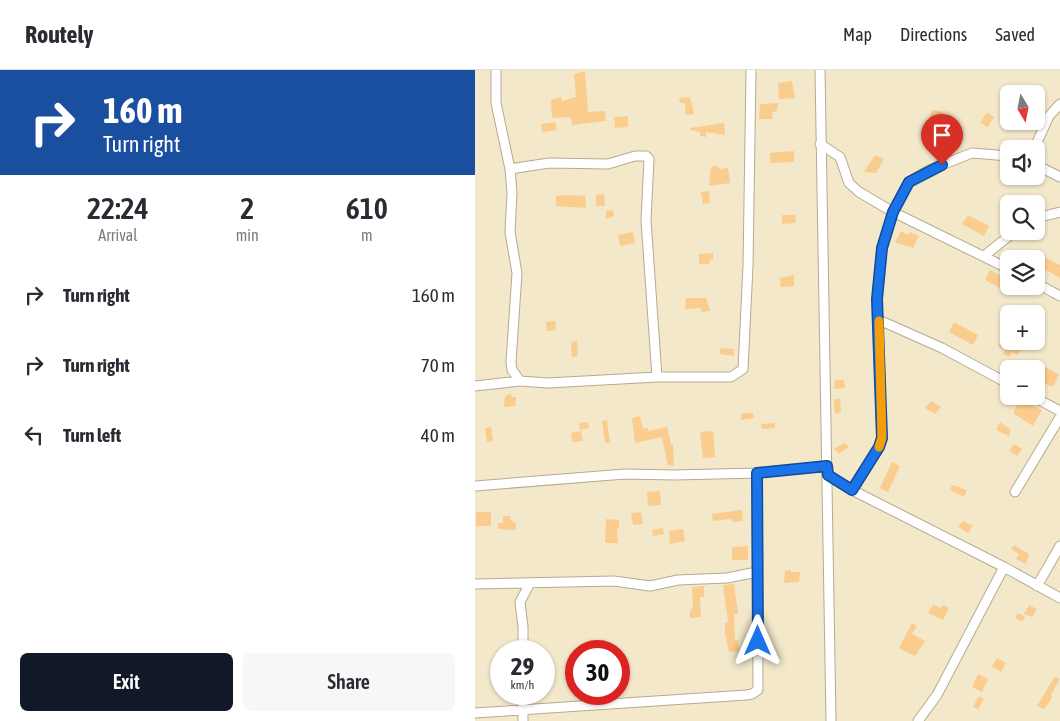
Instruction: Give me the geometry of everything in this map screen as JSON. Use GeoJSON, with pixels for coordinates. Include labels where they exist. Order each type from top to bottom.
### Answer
{"type":"FeatureCollection","features":[{"type":"Feature","properties":{"kind":"street"},"geometry":{"type":"LineString","coordinates":[[496,70],[497,103],[510,169],[512,193],[511,232],[517,272],[510,352],[512,370],[520,381]]}},
{"type":"Feature","properties":{"kind":"street"},"geometry":{"type":"LineString","coordinates":[[475,386],[520,381],[548,383],[657,377],[731,377],[743,369],[748,266],[751,70]]}},
{"type":"Feature","properties":{"kind":"street"},"geometry":{"type":"LineString","coordinates":[[820,70],[831,721]]}},
{"type":"Feature","properties":{"kind":"street"},"geometry":{"type":"LineString","coordinates":[[1038,140],[1049,116],[1060,104]]}},
{"type":"Feature","properties":{"kind":"street"},"geometry":{"type":"LineString","coordinates":[[820,144],[840,157],[849,183],[859,192],[893,212],[1000,264]]}},
{"type":"Feature","properties":{"kind":"street"},"geometry":{"type":"LineString","coordinates":[[852,490],[879,447],[882,438],[877,299],[881,256],[893,212],[909,182],[929,170],[972,153],[1000,155]]}},
{"type":"Feature","properties":{"kind":"street"},"geometry":{"type":"LineString","coordinates":[[510,169],[549,163],[608,164],[635,156],[645,156],[649,159],[646,220],[657,377]]}},
{"type":"Feature","properties":{"kind":"street"},"geometry":{"type":"LineString","coordinates":[[1045,169],[1060,177]]}},
{"type":"Feature","properties":{"kind":"street"},"geometry":{"type":"LineString","coordinates":[[1045,216],[1060,212]]}},
{"type":"Feature","properties":{"kind":"street"},"geometry":{"type":"LineString","coordinates":[[984,256],[1004,240]]}},
{"type":"Feature","properties":{"kind":"street"},"geometry":{"type":"LineString","coordinates":[[1045,288],[1060,296]]}},
{"type":"Feature","properties":{"kind":"street"},"geometry":{"type":"LineString","coordinates":[[879,320],[942,348],[1000,379]]}},
{"type":"Feature","properties":{"kind":"street"},"geometry":{"type":"LineString","coordinates":[[1045,403],[1060,411]]}},
{"type":"Feature","properties":{"kind":"street"},"geometry":{"type":"LineString","coordinates":[[1015,492],[1060,417]]}},
{"type":"Feature","properties":{"kind":"street"},"geometry":{"type":"LineString","coordinates":[[475,486],[625,474],[675,475],[827,470],[852,490],[1004,567],[1060,598]]}},
{"type":"Feature","properties":{"kind":"street"},"geometry":{"type":"LineString","coordinates":[[475,713],[524,708],[752,694],[758,690],[757,473]]}},
{"type":"Feature","properties":{"kind":"street"},"geometry":{"type":"LineString","coordinates":[[1037,586],[1060,546]]}},
{"type":"Feature","properties":{"kind":"street"},"geometry":{"type":"LineString","coordinates":[[918,721],[937,694],[1004,567]]}},
{"type":"Feature","properties":{"kind":"street"},"geometry":{"type":"LineString","coordinates":[[475,584],[614,581],[650,586],[678,580],[727,578],[757,572]]}},
{"type":"Feature","properties":{"kind":"street"},"geometry":{"type":"LineString","coordinates":[[523,640],[520,602],[530,583]]}},
{"type":"Feature","properties":{"kind":"street"},"geometry":{"type":"LineString","coordinates":[[523,721],[524,705]]}},
{"type":"Feature","properties":{"kind":"building"},"geometry":{"type":"Polygon","coordinates":[[[585,71],[588,112],[605,111],[606,121],[572,125],[571,117],[552,118],[551,100],[561,97],[562,101],[576,97],[574,74],[585,71]]]}},
{"type":"Feature","properties":{"kind":"building"},"geometry":{"type":"Polygon","coordinates":[[[792,81],[795,98],[779,99],[778,83],[792,81]]]}},
{"type":"Feature","properties":{"kind":"building"},"geometry":{"type":"Polygon","coordinates":[[[690,97],[694,114],[686,115],[685,103],[680,103],[679,98],[690,97]]]}},
{"type":"Feature","properties":{"kind":"building"},"geometry":{"type":"Polygon","coordinates":[[[778,103],[777,111],[772,112],[773,119],[759,119],[760,104],[778,103]]]}},
{"type":"Feature","properties":{"kind":"building"},"geometry":{"type":"Polygon","coordinates":[[[932,110],[943,112],[942,125],[928,124],[932,110]]]}},
{"type":"Feature","properties":{"kind":"building"},"geometry":{"type":"Polygon","coordinates":[[[987,112],[994,117],[988,127],[980,123],[987,112]]]}},
{"type":"Feature","properties":{"kind":"building"},"geometry":{"type":"Polygon","coordinates":[[[628,116],[628,127],[615,128],[614,117],[628,116]]]}},
{"type":"Feature","properties":{"kind":"building"},"geometry":{"type":"Polygon","coordinates":[[[555,122],[557,130],[542,132],[541,124],[555,122]]]}},
{"type":"Feature","properties":{"kind":"building"},"geometry":{"type":"Polygon","coordinates":[[[724,123],[725,135],[706,132],[706,137],[700,136],[700,132],[690,130],[690,128],[724,123]]]}},
{"type":"Feature","properties":{"kind":"building"},"geometry":{"type":"Polygon","coordinates":[[[794,151],[794,162],[770,163],[770,153],[794,151]]]}},
{"type":"Feature","properties":{"kind":"building"},"geometry":{"type":"Polygon","coordinates":[[[875,155],[884,159],[876,173],[864,172],[875,155]]]}},
{"type":"Feature","properties":{"kind":"building"},"geometry":{"type":"Polygon","coordinates":[[[718,166],[719,169],[728,168],[730,183],[709,186],[711,167],[718,166]]]}},
{"type":"Feature","properties":{"kind":"building"},"geometry":{"type":"Polygon","coordinates":[[[709,191],[710,203],[703,204],[701,192],[709,191]]]}},
{"type":"Feature","properties":{"kind":"building"},"geometry":{"type":"Polygon","coordinates":[[[604,194],[605,206],[596,206],[596,195],[604,194]]]}},
{"type":"Feature","properties":{"kind":"building"},"geometry":{"type":"Polygon","coordinates":[[[556,196],[585,196],[586,208],[556,206],[556,196]]]}},
{"type":"Feature","properties":{"kind":"building"},"geometry":{"type":"Polygon","coordinates":[[[613,210],[614,216],[606,219],[606,211],[613,210]]]}},
{"type":"Feature","properties":{"kind":"building"},"geometry":{"type":"Polygon","coordinates":[[[782,215],[795,215],[796,223],[782,224],[782,215]]]}},
{"type":"Feature","properties":{"kind":"building"},"geometry":{"type":"Polygon","coordinates":[[[968,215],[989,226],[984,236],[962,224],[968,215]]]}},
{"type":"Feature","properties":{"kind":"building"},"geometry":{"type":"Polygon","coordinates":[[[901,231],[908,235],[910,232],[919,236],[913,248],[895,242],[901,231]]]}},
{"type":"Feature","properties":{"kind":"building"},"geometry":{"type":"Polygon","coordinates":[[[633,232],[635,243],[620,246],[618,235],[633,232]]]}},
{"type":"Feature","properties":{"kind":"building"},"geometry":{"type":"Polygon","coordinates":[[[713,253],[713,260],[710,260],[709,264],[699,264],[699,254],[713,253]]]}},
{"type":"Feature","properties":{"kind":"building"},"geometry":{"type":"Polygon","coordinates":[[[1046,258],[1060,265],[1060,278],[1045,269],[1046,258]]]}},
{"type":"Feature","properties":{"kind":"building"},"geometry":{"type":"Polygon","coordinates":[[[990,270],[1000,275],[1000,288],[985,280],[990,270]]]}},
{"type":"Feature","properties":{"kind":"building"},"geometry":{"type":"Polygon","coordinates":[[[794,275],[794,286],[781,287],[780,278],[794,275]]]}},
{"type":"Feature","properties":{"kind":"building"},"geometry":{"type":"Polygon","coordinates":[[[686,298],[706,298],[710,311],[701,312],[701,308],[685,309],[686,298]]]}},
{"type":"Feature","properties":{"kind":"building"},"geometry":{"type":"Polygon","coordinates":[[[555,321],[556,330],[547,331],[546,322],[555,321]]]}},
{"type":"Feature","properties":{"kind":"building"},"geometry":{"type":"Polygon","coordinates":[[[954,322],[978,335],[973,345],[949,332],[954,322]]]}},
{"type":"Feature","properties":{"kind":"building"},"geometry":{"type":"Polygon","coordinates":[[[577,341],[578,356],[572,357],[571,342],[577,341]]]}},
{"type":"Feature","properties":{"kind":"building"},"geometry":{"type":"Polygon","coordinates":[[[720,348],[734,349],[734,356],[720,354],[720,348]]]}},
{"type":"Feature","properties":{"kind":"building"},"geometry":{"type":"Polygon","coordinates":[[[1005,350],[1020,350],[1018,355],[1012,352],[1010,357],[1003,354],[1005,350]]]}},
{"type":"Feature","properties":{"kind":"building"},"geometry":{"type":"Polygon","coordinates":[[[1045,367],[1059,374],[1053,387],[1045,384],[1045,367]]]}},
{"type":"Feature","properties":{"kind":"building"},"geometry":{"type":"Polygon","coordinates":[[[835,380],[844,380],[845,388],[834,389],[835,380]]]}},
{"type":"Feature","properties":{"kind":"building"},"geometry":{"type":"Polygon","coordinates":[[[511,394],[512,397],[516,397],[515,406],[504,407],[505,396],[511,394]]]}},
{"type":"Feature","properties":{"kind":"building"},"geometry":{"type":"Polygon","coordinates":[[[834,399],[840,399],[841,412],[835,414],[834,399]]]}},
{"type":"Feature","properties":{"kind":"building"},"geometry":{"type":"Polygon","coordinates":[[[931,401],[941,407],[935,414],[925,408],[931,401]]]}},
{"type":"Feature","properties":{"kind":"building"},"geometry":{"type":"Polygon","coordinates":[[[1017,405],[1032,405],[1042,410],[1033,426],[1013,413],[1017,405]]]}},
{"type":"Feature","properties":{"kind":"building"},"geometry":{"type":"Polygon","coordinates":[[[753,413],[754,418],[741,420],[741,414],[753,413]]]}},
{"type":"Feature","properties":{"kind":"building"},"geometry":{"type":"Polygon","coordinates":[[[640,416],[643,429],[648,428],[648,431],[667,427],[671,444],[673,444],[674,465],[668,466],[662,437],[635,443],[632,418],[640,416]]]}},
{"type":"Feature","properties":{"kind":"building"},"geometry":{"type":"Polygon","coordinates":[[[607,420],[610,443],[605,443],[602,421],[607,420]]]}},
{"type":"Feature","properties":{"kind":"building"},"geometry":{"type":"Polygon","coordinates":[[[588,422],[589,428],[580,430],[579,423],[588,422]]]}},
{"type":"Feature","properties":{"kind":"building"},"geometry":{"type":"Polygon","coordinates":[[[1000,422],[1011,430],[1009,436],[996,430],[1000,422]]]}},
{"type":"Feature","properties":{"kind":"building"},"geometry":{"type":"Polygon","coordinates":[[[775,423],[775,428],[762,429],[761,424],[775,423]]]}},
{"type":"Feature","properties":{"kind":"building"},"geometry":{"type":"Polygon","coordinates":[[[491,427],[493,441],[487,442],[485,428],[491,427]]]}},
{"type":"Feature","properties":{"kind":"building"},"geometry":{"type":"Polygon","coordinates":[[[581,431],[583,441],[572,442],[571,433],[581,431]]]}},
{"type":"Feature","properties":{"kind":"building"},"geometry":{"type":"Polygon","coordinates":[[[713,431],[715,457],[703,458],[700,432],[713,431]]]}},
{"type":"Feature","properties":{"kind":"building"},"geometry":{"type":"Polygon","coordinates":[[[844,443],[849,447],[839,453],[834,449],[844,443]]]}},
{"type":"Feature","properties":{"kind":"building"},"geometry":{"type":"Polygon","coordinates":[[[1014,444],[1022,449],[1017,456],[1009,451],[1014,444]]]}},
{"type":"Feature","properties":{"kind":"building"},"geometry":{"type":"Polygon","coordinates":[[[892,462],[900,466],[888,492],[880,488],[892,462]]]}},
{"type":"Feature","properties":{"kind":"building"},"geometry":{"type":"Polygon","coordinates":[[[952,485],[967,490],[964,497],[950,490],[952,485]]]}},
{"type":"Feature","properties":{"kind":"building"},"geometry":{"type":"Polygon","coordinates":[[[660,491],[661,505],[648,506],[647,492],[660,491]]]}},
{"type":"Feature","properties":{"kind":"building"},"geometry":{"type":"Polygon","coordinates":[[[742,510],[743,521],[732,522],[731,519],[713,521],[712,514],[742,510]]]}},
{"type":"Feature","properties":{"kind":"building"},"geometry":{"type":"Polygon","coordinates":[[[476,512],[491,512],[491,526],[476,526],[476,512]]]}},
{"type":"Feature","properties":{"kind":"building"},"geometry":{"type":"Polygon","coordinates":[[[641,512],[643,524],[633,525],[631,513],[641,512]]]}},
{"type":"Feature","properties":{"kind":"building"},"geometry":{"type":"Polygon","coordinates":[[[503,516],[510,516],[510,520],[516,523],[516,530],[498,529],[498,523],[503,523],[503,516]]]}},
{"type":"Feature","properties":{"kind":"building"},"geometry":{"type":"Polygon","coordinates":[[[606,519],[619,520],[619,528],[617,528],[618,543],[605,543],[606,519]]]}},
{"type":"Feature","properties":{"kind":"building"},"geometry":{"type":"Polygon","coordinates":[[[963,521],[973,526],[968,533],[958,527],[963,521]]]}},
{"type":"Feature","properties":{"kind":"building"},"geometry":{"type":"Polygon","coordinates":[[[663,528],[664,534],[653,536],[652,530],[663,528]]]}},
{"type":"Feature","properties":{"kind":"building"},"geometry":{"type":"Polygon","coordinates":[[[683,529],[685,541],[670,544],[669,531],[683,529]]]}},
{"type":"Feature","properties":{"kind":"building"},"geometry":{"type":"Polygon","coordinates":[[[1014,545],[1029,554],[1026,564],[1016,559],[1019,554],[1011,549],[1014,545]]]}},
{"type":"Feature","properties":{"kind":"building"},"geometry":{"type":"Polygon","coordinates":[[[748,546],[748,560],[732,560],[732,547],[748,546]]]}},
{"type":"Feature","properties":{"kind":"building"},"geometry":{"type":"Polygon","coordinates":[[[791,570],[791,572],[800,572],[799,582],[784,583],[785,571],[791,570]]]}},
{"type":"Feature","properties":{"kind":"building"},"geometry":{"type":"Polygon","coordinates":[[[734,584],[738,614],[734,614],[735,640],[738,640],[739,651],[729,652],[725,633],[725,623],[728,622],[723,585],[734,584]]]}},
{"type":"Feature","properties":{"kind":"building"},"geometry":{"type":"Polygon","coordinates":[[[704,586],[704,597],[700,597],[701,617],[690,618],[690,611],[693,607],[692,587],[704,586]]]}},
{"type":"Feature","properties":{"kind":"building"},"geometry":{"type":"Polygon","coordinates":[[[933,605],[941,608],[943,605],[949,608],[943,620],[928,613],[933,605]]]}},
{"type":"Feature","properties":{"kind":"building"},"geometry":{"type":"Polygon","coordinates":[[[1029,605],[1037,609],[1032,617],[1024,614],[1029,605]]]}},
{"type":"Feature","properties":{"kind":"building"},"geometry":{"type":"Polygon","coordinates":[[[1018,613],[1025,617],[1022,622],[1015,618],[1018,613]]]}},
{"type":"Feature","properties":{"kind":"building"},"geometry":{"type":"Polygon","coordinates":[[[912,623],[917,626],[912,634],[925,641],[915,656],[899,648],[912,623]]]}},
{"type":"Feature","properties":{"kind":"building"},"geometry":{"type":"Polygon","coordinates":[[[997,658],[1006,663],[1001,672],[992,666],[997,658]]]}},
{"type":"Feature","properties":{"kind":"building"},"geometry":{"type":"Polygon","coordinates":[[[978,674],[988,679],[982,692],[972,687],[978,674]]]}},
{"type":"Feature","properties":{"kind":"building"},"geometry":{"type":"Polygon","coordinates":[[[1055,676],[1060,679],[1051,694],[1052,698],[1044,709],[1037,706],[1055,676]]]}},
{"type":"Feature","properties":{"kind":"building"},"geometry":{"type":"Polygon","coordinates":[[[979,696],[984,699],[978,709],[973,707],[979,696]]]}},
{"type":"Feature","properties":{"kind":"slow traffic"},"geometry":{"type":"LineString","coordinates":[[879,321],[882,438],[879,447]]}},
{"type":"Feature","properties":{"kind":"route"},"geometry":{"type":"LineString","coordinates":[[758,641],[757,473],[827,466],[828,475],[852,490],[879,447],[882,438],[877,299],[882,248],[893,212],[909,182],[929,170],[942,165]]}}]}
